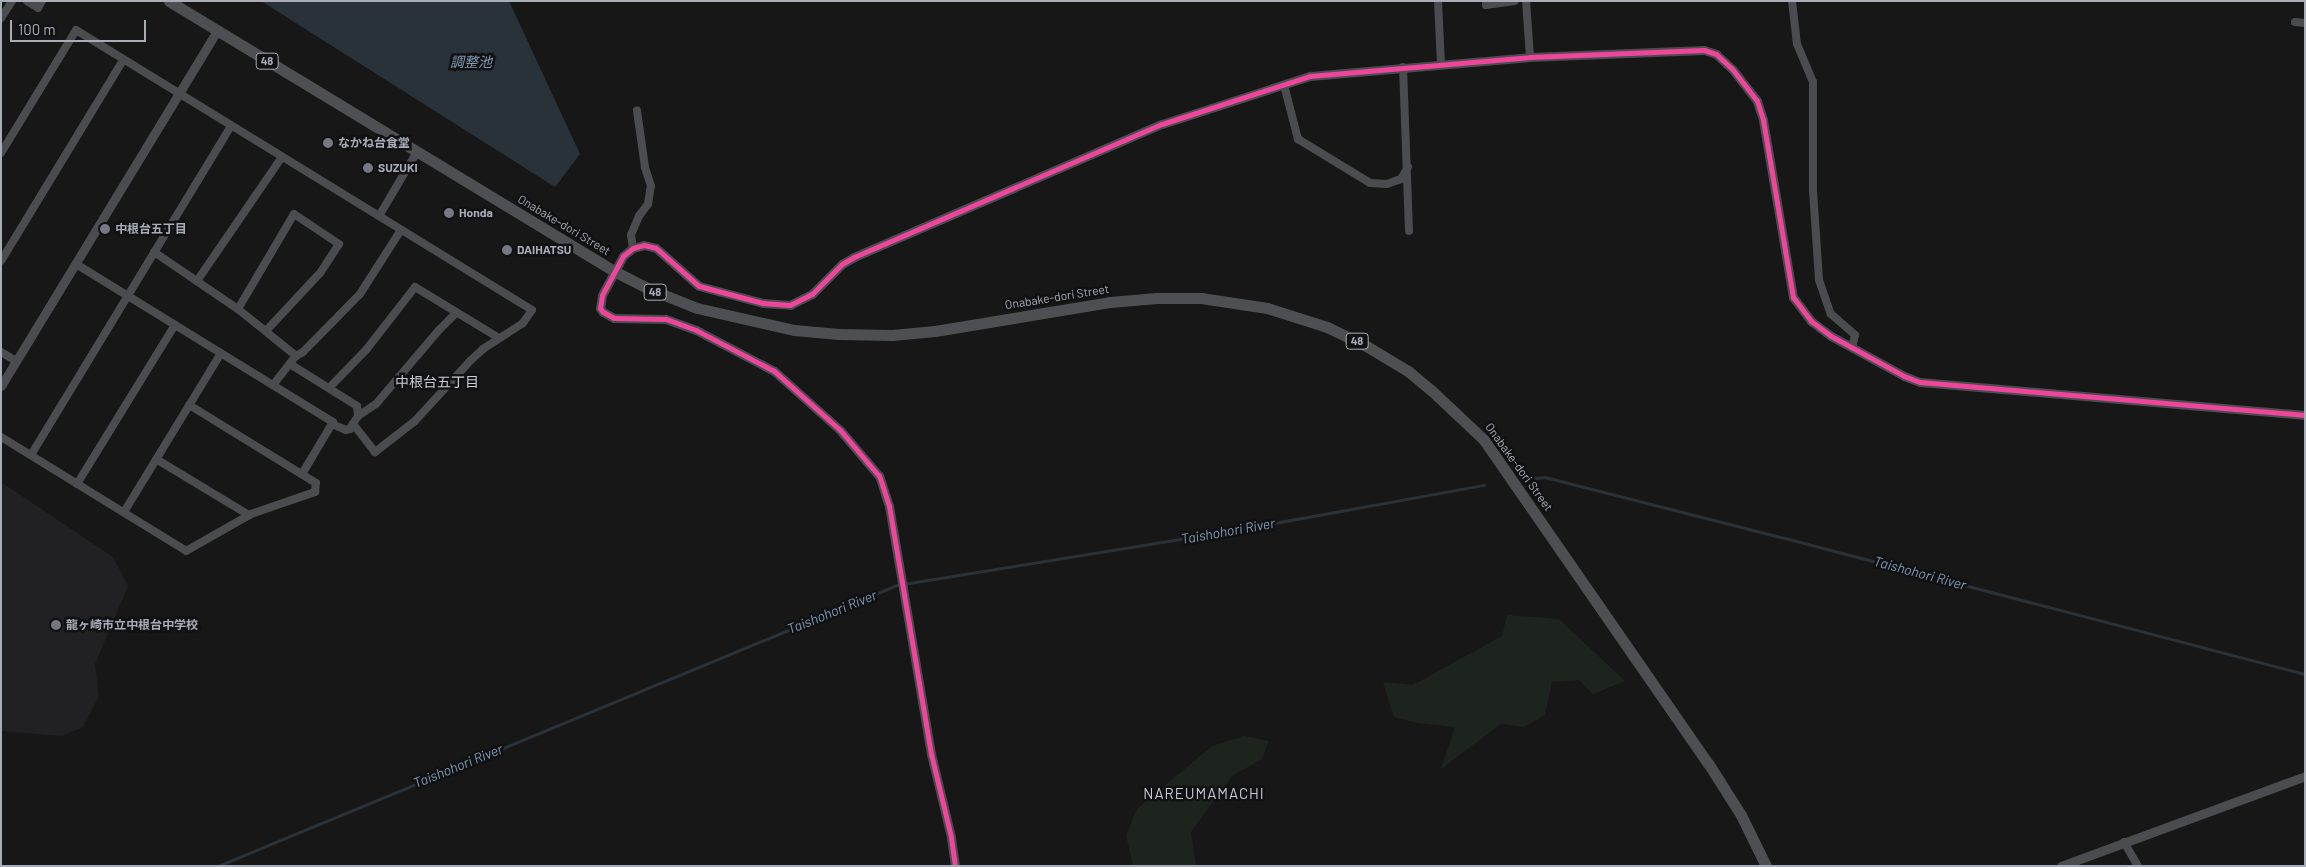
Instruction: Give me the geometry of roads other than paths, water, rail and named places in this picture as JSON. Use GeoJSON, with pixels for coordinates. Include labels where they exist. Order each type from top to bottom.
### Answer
{"type":"FeatureCollection","features":[{"type":"Feature","properties":{"kind":"main road","name":"Onabake-dori Street"},"geometry":{"type":"LineString","coordinates":[[169,1],[614,271],[647,288],[697,308],[769,326],[815,333],[874,335],[935,331],[1088,305],[1178,297],[1239,303],[1267,308],[1327,328],[1361,343],[1408,371],[1454,410],[1484,440],[1713,771],[1741,815],[1766,866]]}},
{"type":"Feature","properties":{"kind":"street"},"geometry":{"type":"LineString","coordinates":[[1,18],[12,1]]}},
{"type":"Feature","properties":{"kind":"street"},"geometry":{"type":"LineString","coordinates":[[27,1],[38,8],[42,1]]}},
{"type":"Feature","properties":{"kind":"street"},"geometry":{"type":"LineString","coordinates":[[1438,1],[1441,65]]}},
{"type":"Feature","properties":{"kind":"street"},"geometry":{"type":"LineString","coordinates":[[1486,1],[1486,5],[1514,1]]}},
{"type":"Feature","properties":{"kind":"street"},"geometry":{"type":"LineString","coordinates":[[1526,1],[1530,57]]}},
{"type":"Feature","properties":{"kind":"street"},"geometry":{"type":"LineString","coordinates":[[1792,1],[1798,44],[1813,82],[1813,191],[1819,280],[1831,314],[1855,335],[1852,348]]}},
{"type":"Feature","properties":{"kind":"street"},"geometry":{"type":"LineString","coordinates":[[2294,22],[2305,23]]}},
{"type":"Feature","properties":{"kind":"street"},"geometry":{"type":"LineString","coordinates":[[1,153],[76,30],[532,310],[523,323],[483,350],[458,372],[416,421],[375,452],[353,424]]}},
{"type":"Feature","properties":{"kind":"street"},"geometry":{"type":"LineString","coordinates":[[1,386],[217,31]]}},
{"type":"Feature","properties":{"kind":"street"},"geometry":{"type":"LineString","coordinates":[[955,866],[951,837],[931,754],[889,506],[882,482],[870,464],[840,430],[783,378],[738,351],[696,330],[665,320],[609,317],[600,308],[602,295],[614,271],[624,256],[633,248],[644,245],[656,248],[699,286],[763,304],[790,305],[812,294],[842,264],[854,256],[1162,124],[1310,76],[1530,57],[1698,49],[1709,51],[1721,59],[1748,87],[1761,111],[1793,297],[1816,326],[1852,348],[1904,376],[1930,384],[2305,415]]}},
{"type":"Feature","properties":{"kind":"street"},"geometry":{"type":"LineString","coordinates":[[1,261],[123,60]]}},
{"type":"Feature","properties":{"kind":"street"},"geometry":{"type":"LineString","coordinates":[[1403,67],[1409,231]]}},
{"type":"Feature","properties":{"kind":"street"},"geometry":{"type":"LineString","coordinates":[[1284,85],[1298,139],[1370,183],[1387,184],[1401,178],[1408,168]]}},
{"type":"Feature","properties":{"kind":"street"},"geometry":{"type":"LineString","coordinates":[[633,248],[631,235],[639,216],[648,204],[651,186],[645,166],[637,111]]}},
{"type":"Feature","properties":{"kind":"street"},"geometry":{"type":"LineString","coordinates":[[31,456],[231,126]]}},
{"type":"Feature","properties":{"kind":"street"},"geometry":{"type":"LineString","coordinates":[[378,216],[417,152]]}},
{"type":"Feature","properties":{"kind":"street"},"geometry":{"type":"LineString","coordinates":[[197,281],[282,156]]}},
{"type":"Feature","properties":{"kind":"street"},"geometry":{"type":"LineString","coordinates":[[238,309],[294,214],[340,244],[320,273],[266,332]]}},
{"type":"Feature","properties":{"kind":"street"},"geometry":{"type":"LineString","coordinates":[[273,385],[296,356],[310,346],[360,294],[401,230]]}},
{"type":"Feature","properties":{"kind":"street"},"geometry":{"type":"LineString","coordinates":[[154,252],[238,309],[296,356]]}},
{"type":"Feature","properties":{"kind":"street"},"geometry":{"type":"LineString","coordinates":[[76,264],[333,422],[332,424],[346,430],[350,429],[358,416],[376,404],[439,330],[457,312]]}},
{"type":"Feature","properties":{"kind":"street"},"geometry":{"type":"LineString","coordinates":[[330,388],[366,350],[415,287],[500,338]]}},
{"type":"Feature","properties":{"kind":"street"},"geometry":{"type":"LineString","coordinates":[[77,484],[174,325]]}},
{"type":"Feature","properties":{"kind":"street"},"geometry":{"type":"LineString","coordinates":[[1,352],[16,361]]}},
{"type":"Feature","properties":{"kind":"street"},"geometry":{"type":"LineString","coordinates":[[124,512],[221,353]]}},
{"type":"Feature","properties":{"kind":"street"},"geometry":{"type":"LineString","coordinates":[[290,364],[357,406],[358,416]]}},
{"type":"Feature","properties":{"kind":"street"},"geometry":{"type":"LineString","coordinates":[[1,438],[186,550],[250,515],[315,492],[316,483],[189,405]]}},
{"type":"Feature","properties":{"kind":"street"},"geometry":{"type":"LineString","coordinates":[[302,474],[332,424]]}},
{"type":"Feature","properties":{"kind":"street"},"geometry":{"type":"LineString","coordinates":[[156,459],[250,515]]}},
{"type":"Feature","properties":{"kind":"street"},"geometry":{"type":"LineString","coordinates":[[2061,866],[2305,776]]}},
{"type":"Feature","properties":{"kind":"street"},"geometry":{"type":"LineString","coordinates":[[2124,842],[2138,866]]}},
{"type":"Feature","properties":{"kind":"water","name":"調整池"},"geometry":{"type":"Polygon","coordinates":[[[261,1],[509,1],[580,154],[555,187],[261,1]]]}},
{"type":"Feature","properties":{"kind":"waterway","name":"Taishohori River"},"geometry":{"type":"LineString","coordinates":[[1535,478],[1545,477],[1785,538],[2305,674]]}},
{"type":"Feature","properties":{"kind":"waterway","name":"Taishohori River"},"geometry":{"type":"LineString","coordinates":[[218,866],[897,585],[1225,532],[1484,485]]}},
{"type":"Feature","properties":{"kind":"place","name":"なかね台食堂"},"geometry":{"type":"Point","coordinates":[328,143]}},
{"type":"Feature","properties":{"kind":"place","name":"SUZUKI"},"geometry":{"type":"Point","coordinates":[368,168]}},
{"type":"Feature","properties":{"kind":"place","name":"Honda"},"geometry":{"type":"Point","coordinates":[449,213]}},
{"type":"Feature","properties":{"kind":"place","name":"中根台五丁目"},"geometry":{"type":"Point","coordinates":[105,229]}},
{"type":"Feature","properties":{"kind":"place","name":"DAIHATSU"},"geometry":{"type":"Point","coordinates":[507,250]}},
{"type":"Feature","properties":{"kind":"place","name":"龍ヶ崎市立中根台中学校"},"geometry":{"type":"Point","coordinates":[56,625]}},
{"type":"Feature","properties":{"kind":"district","name":"中根台五丁目"},"geometry":{"type":"Point","coordinates":[437,382]}},
{"type":"Feature","properties":{"kind":"district","name":"NAREUMAMACHI"},"geometry":{"type":"Point","coordinates":[1204,794]}}]}
